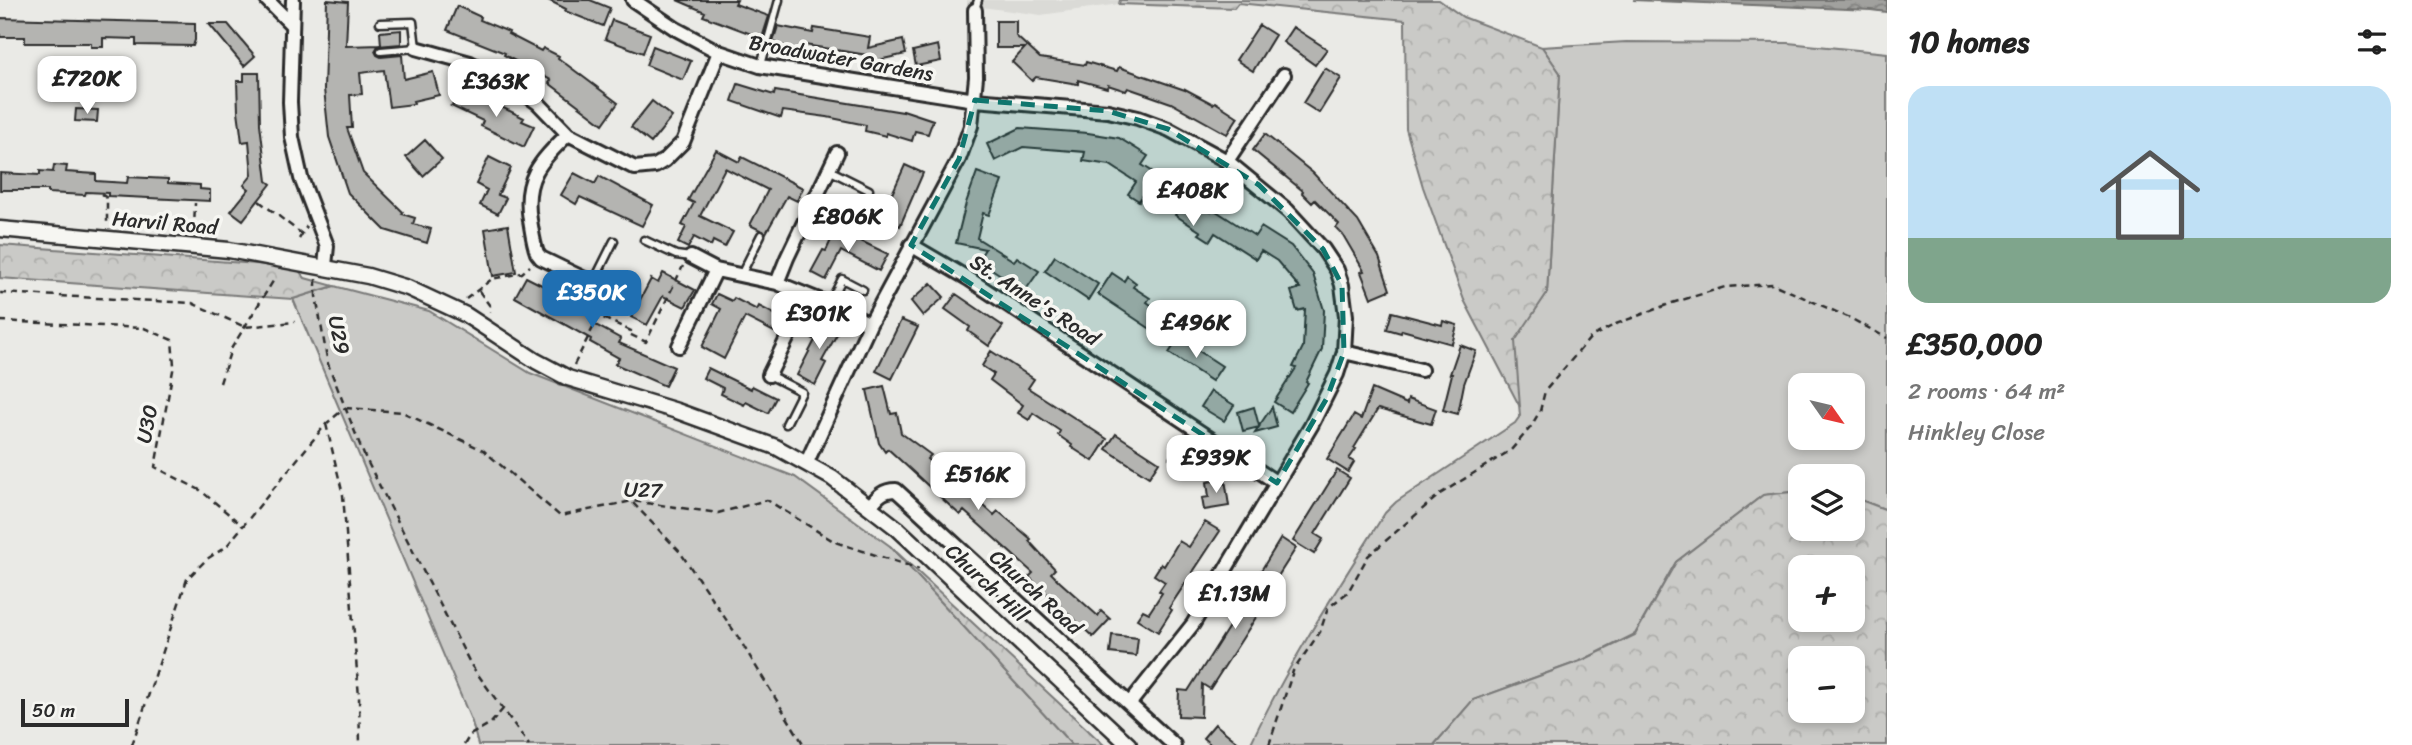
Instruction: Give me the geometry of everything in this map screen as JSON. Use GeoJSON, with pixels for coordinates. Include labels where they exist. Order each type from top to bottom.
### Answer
{"type":"FeatureCollection","features":[{"type":"Feature","properties":{"kind":"street"},"geometry":{"type":"LineString","coordinates":[[267,0],[292,25]]}},
{"type":"Feature","properties":{"kind":"street"},"geometry":{"type":"LineString","coordinates":[[293,0],[290,102],[292,137],[304,189],[327,246],[320,265]]}},
{"type":"Feature","properties":{"kind":"street","name":"Broadwater Gardens"},"geometry":{"type":"LineString","coordinates":[[633,0],[676,29],[719,52],[760,66],[975,100],[1108,111],[1168,129],[1227,161],[1288,211],[1310,233],[1337,270],[1346,316],[1344,352],[1327,398],[1193,624],[1130,704]]}},
{"type":"Feature","properties":{"kind":"street"},"geometry":{"type":"LineString","coordinates":[[807,462],[870,324],[959,159],[971,126],[975,100],[977,5]]}},
{"type":"Feature","properties":{"kind":"street"},"geometry":{"type":"LineString","coordinates":[[416,48],[470,63],[510,83],[538,103],[568,134],[635,168],[655,166],[683,142],[719,52]]}},
{"type":"Feature","properties":{"kind":"street"},"geometry":{"type":"LineString","coordinates":[[1227,161],[1284,75]]}},
{"type":"Feature","properties":{"kind":"street"},"geometry":{"type":"LineString","coordinates":[[568,134],[543,161],[530,184],[527,201],[534,246],[541,258],[593,284]]}},
{"type":"Feature","properties":{"kind":"street"},"geometry":{"type":"LineString","coordinates":[[778,283],[787,258],[837,153]]}},
{"type":"Feature","properties":{"kind":"street","name":"Harvil Road"},"geometry":{"type":"LineString","coordinates":[[0,229],[229,250],[368,276],[437,301],[466,315],[536,361],[568,378]]}},
{"type":"Feature","properties":{"kind":"street","name":"St. Anne's Road"},"geometry":{"type":"LineString","coordinates":[[911,245],[969,279],[1277,482]]}},
{"type":"Feature","properties":{"kind":"street"},"geometry":{"type":"LineString","coordinates":[[689,257],[716,270],[778,283],[870,324]]}},
{"type":"Feature","properties":{"kind":"street"},"geometry":{"type":"LineString","coordinates":[[679,346],[716,270]]}},
{"type":"Feature","properties":{"kind":"street"},"geometry":{"type":"LineString","coordinates":[[769,375],[808,296]]}},
{"type":"Feature","properties":{"kind":"street"},"geometry":{"type":"LineString","coordinates":[[1344,352],[1421,370]]}},
{"type":"Feature","properties":{"kind":"street","name":"Church Hill"},"geometry":{"type":"LineString","coordinates":[[568,378],[739,432],[807,462],[870,506],[945,571],[1129,745]]}},
{"type":"Feature","properties":{"kind":"street","name":"Church Road"},"geometry":{"type":"LineString","coordinates":[[870,506],[887,490],[896,490],[1174,745]]}},
{"type":"Feature","properties":{"kind":"lane"},"geometry":{"type":"LineString","coordinates":[[760,66],[779,0]]}},
{"type":"Feature","properties":{"kind":"lane"},"geometry":{"type":"LineString","coordinates":[[380,23],[414,22],[416,48],[382,51]]}},
{"type":"Feature","properties":{"kind":"lane"},"geometry":{"type":"LineString","coordinates":[[829,170],[869,190]]}},
{"type":"Feature","properties":{"kind":"lane"},"geometry":{"type":"LineString","coordinates":[[811,208],[854,226]]}},
{"type":"Feature","properties":{"kind":"lane"},"geometry":{"type":"LineString","coordinates":[[741,275],[761,235]]}},
{"type":"Feature","properties":{"kind":"lane"},"geometry":{"type":"LineString","coordinates":[[644,240],[676,255],[689,257]]}},
{"type":"Feature","properties":{"kind":"lane"},"geometry":{"type":"LineString","coordinates":[[593,284],[614,242]]}},
{"type":"Feature","properties":{"kind":"lane"},"geometry":{"type":"LineString","coordinates":[[829,304],[842,279],[863,290]]}},
{"type":"Feature","properties":{"kind":"lane"},"geometry":{"type":"LineString","coordinates":[[769,375],[802,392],[786,424]]}},
{"type":"Feature","properties":{"kind":"path"},"geometry":{"type":"LineString","coordinates":[[101,194],[107,198],[107,224]]}},
{"type":"Feature","properties":{"kind":"path"},"geometry":{"type":"LineString","coordinates":[[259,201],[302,234]]}},
{"type":"Feature","properties":{"kind":"path"},"geometry":{"type":"LineString","coordinates":[[194,230],[195,203]]}},
{"type":"Feature","properties":{"kind":"path"},"geometry":{"type":"LineString","coordinates":[[299,239],[307,226]]}},
{"type":"Feature","properties":{"kind":"path"},"geometry":{"type":"LineString","coordinates":[[568,378],[599,316],[631,331],[629,334],[646,342],[689,257]]}},
{"type":"Feature","properties":{"kind":"path"},"geometry":{"type":"LineString","coordinates":[[466,299],[492,279],[522,273],[541,258]]}},
{"type":"Feature","properties":{"kind":"path","name":"U29"},"geometry":{"type":"LineString","coordinates":[[320,265],[316,296],[328,364],[364,455],[471,665],[529,745]]}},
{"type":"Feature","properties":{"kind":"path"},"geometry":{"type":"LineString","coordinates":[[220,383],[231,349],[275,278]]}},
{"type":"Feature","properties":{"kind":"path"},"geometry":{"type":"LineString","coordinates":[[1269,745],[1293,671],[1320,632],[1328,608],[1348,592],[1368,556],[1440,494],[1511,450],[1530,428],[1540,411],[1545,391],[1591,337],[1616,324],[1685,299],[1725,288],[1773,284],[1850,318],[1887,338]]}},
{"type":"Feature","properties":{"kind":"path"},"geometry":{"type":"LineString","coordinates":[[479,291],[490,306],[491,312]]}},
{"type":"Feature","properties":{"kind":"path"},"geometry":{"type":"LineString","coordinates":[[0,293],[192,303],[245,327],[295,322]]}},
{"type":"Feature","properties":{"kind":"path","name":"U30"},"geometry":{"type":"LineString","coordinates":[[0,321],[144,328],[172,340],[174,365],[155,467],[200,490],[243,526]]}},
{"type":"Feature","properties":{"kind":"path"},"geometry":{"type":"LineString","coordinates":[[132,745],[187,579],[207,559],[226,547],[326,424],[345,408]]}},
{"type":"Feature","properties":{"kind":"path","name":"U27"},"geometry":{"type":"LineString","coordinates":[[345,408],[402,412],[483,450],[560,516],[632,501],[718,513],[767,500],[835,542],[928,571]]}},
{"type":"Feature","properties":{"kind":"path"},"geometry":{"type":"LineString","coordinates":[[326,424],[343,495],[359,697],[360,745]]}},
{"type":"Feature","properties":{"kind":"path"},"geometry":{"type":"LineString","coordinates":[[632,501],[680,552],[738,637],[804,745]]}},
{"type":"Feature","properties":{"kind":"path"},"geometry":{"type":"LineString","coordinates":[[464,745],[470,735],[491,723],[503,709]]}},
{"type":"Feature","properties":{"kind":"highlighted area"},"geometry":{"type":"Polygon","coordinates":[[[975,100],[1108,111],[1168,129],[1259,185],[1323,249],[1342,285],[1344,352],[1327,398],[1277,483],[911,245],[959,159],[975,100]]]}},
{"type":"Feature","properties":{"kind":"shaded area"},"geometry":{"type":"Polygon","coordinates":[[[967,0],[1120,0],[1119,4],[1041,15],[967,5],[967,0]]]}},
{"type":"Feature","properties":{"kind":"green space"},"geometry":{"type":"Polygon","coordinates":[[[1120,0],[1439,0],[1463,17],[1542,47],[1560,73],[1547,293],[1515,341],[1520,407],[1464,300],[1423,187],[1406,129],[1405,20],[1238,3],[1234,8],[1119,4],[1120,0]]]}},
{"type":"Feature","properties":{"kind":"green space"},"geometry":{"type":"Polygon","coordinates":[[[1626,42],[1788,43],[1887,53],[1887,510],[1865,502],[1865,464],[1788,464],[1788,492],[1763,495],[1676,562],[1635,634],[1583,660],[1473,700],[1434,745],[1250,745],[1297,656],[1385,513],[1396,502],[1515,423],[1520,416],[1514,341],[1547,293],[1560,73],[1542,47],[1626,42]]]}},
{"type":"Feature","properties":{"kind":"green space"},"geometry":{"type":"Polygon","coordinates":[[[0,245],[296,267],[305,278],[334,286],[293,299],[0,278],[0,245]]]}},
{"type":"Feature","properties":{"kind":"green space"},"geometry":{"type":"Polygon","coordinates":[[[334,286],[429,311],[530,373],[795,477],[890,546],[1072,745],[478,745],[472,722],[293,299],[334,286]]]}},
{"type":"Feature","properties":{"kind":"green space"},"geometry":{"type":"Polygon","coordinates":[[[1788,492],[1788,541],[1865,541],[1865,502],[1887,510],[1887,745],[1434,745],[1473,700],[1583,660],[1635,635],[1676,562],[1763,495],[1788,492]]]}},
{"type":"Feature","properties":{"kind":"green space"},"geometry":{"type":"Polygon","coordinates":[[[890,546],[1104,745],[1072,745],[890,546]]]}},
{"type":"Feature","properties":{"kind":"water"},"geometry":{"type":"Polygon","coordinates":[[[1633,0],[1887,0],[1887,12],[1871,10],[1633,0]]]}},
{"type":"Feature","properties":{"kind":"building"},"geometry":{"type":"Polygon","coordinates":[[[327,0],[348,2],[346,46],[381,45],[380,32],[401,30],[401,44],[378,46],[375,51],[377,55],[402,55],[404,79],[433,72],[439,95],[413,101],[414,104],[389,107],[384,70],[360,73],[362,94],[350,95],[352,128],[347,128],[363,173],[403,212],[402,214],[415,218],[413,224],[431,229],[427,243],[385,230],[348,193],[329,137],[324,89],[327,0]]]}},
{"type":"Feature","properties":{"kind":"building"},"geometry":{"type":"Polygon","coordinates":[[[548,0],[590,0],[610,8],[603,26],[565,11],[566,9],[548,0]]]}},
{"type":"Feature","properties":{"kind":"building"},"geometry":{"type":"Polygon","coordinates":[[[677,0],[737,0],[735,4],[769,16],[762,38],[703,16],[705,12],[677,0]]]}},
{"type":"Feature","properties":{"kind":"building"},"geometry":{"type":"Polygon","coordinates":[[[457,6],[541,51],[543,48],[559,56],[558,58],[618,103],[603,124],[549,83],[551,80],[504,55],[505,53],[447,30],[457,6]]]}},
{"type":"Feature","properties":{"kind":"building"},"geometry":{"type":"Polygon","coordinates":[[[0,18],[195,23],[195,40],[193,46],[136,45],[136,39],[103,38],[103,47],[91,47],[91,43],[25,43],[25,37],[0,37],[0,18]]]}},
{"type":"Feature","properties":{"kind":"building"},"geometry":{"type":"Polygon","coordinates":[[[612,20],[650,34],[643,53],[605,39],[612,20]]]}},
{"type":"Feature","properties":{"kind":"building"},"geometry":{"type":"Polygon","coordinates":[[[996,21],[1016,21],[1016,36],[1040,58],[1085,65],[1086,62],[1117,71],[1119,67],[1185,89],[1213,104],[1215,102],[1238,117],[1227,134],[1171,103],[1128,88],[1126,91],[1108,85],[1107,88],[1078,80],[1078,84],[1036,77],[1032,81],[1012,62],[1025,48],[996,48],[996,21]]]}},
{"type":"Feature","properties":{"kind":"building"},"geometry":{"type":"Polygon","coordinates":[[[209,24],[228,24],[255,56],[244,66],[209,24]]]}},
{"type":"Feature","properties":{"kind":"building"},"geometry":{"type":"Polygon","coordinates":[[[1259,25],[1275,35],[1253,71],[1236,60],[1259,25]]]}},
{"type":"Feature","properties":{"kind":"building"},"geometry":{"type":"Polygon","coordinates":[[[778,26],[813,33],[814,28],[870,37],[868,48],[903,40],[906,54],[874,61],[873,56],[804,45],[803,50],[784,46],[773,42],[778,26]]]}},
{"type":"Feature","properties":{"kind":"building"},"geometry":{"type":"Polygon","coordinates":[[[1293,27],[1327,49],[1315,65],[1283,42],[1293,27]]]}},
{"type":"Feature","properties":{"kind":"building"},"geometry":{"type":"Polygon","coordinates":[[[938,45],[941,61],[916,66],[913,51],[938,45]]]}},
{"type":"Feature","properties":{"kind":"building"},"geometry":{"type":"Polygon","coordinates":[[[653,46],[691,61],[683,80],[646,65],[653,46]]]}},
{"type":"Feature","properties":{"kind":"building"},"geometry":{"type":"Polygon","coordinates":[[[1325,68],[1341,78],[1319,113],[1303,103],[1325,68]]]}},
{"type":"Feature","properties":{"kind":"building"},"geometry":{"type":"Polygon","coordinates":[[[244,73],[259,73],[260,124],[267,181],[271,184],[243,220],[231,211],[249,189],[244,185],[252,175],[249,141],[242,142],[238,111],[237,81],[244,81],[244,73]]]}},
{"type":"Feature","properties":{"kind":"building"},"geometry":{"type":"Polygon","coordinates":[[[738,84],[774,95],[775,91],[903,110],[933,120],[928,134],[915,131],[912,141],[886,133],[886,136],[865,131],[866,125],[827,117],[783,111],[781,118],[732,101],[738,84]]]}},
{"type":"Feature","properties":{"kind":"building"},"geometry":{"type":"Polygon","coordinates":[[[473,93],[524,118],[522,121],[534,126],[524,147],[481,126],[483,121],[451,106],[473,93]]]}},
{"type":"Feature","properties":{"kind":"building"},"geometry":{"type":"Polygon","coordinates":[[[652,101],[672,117],[651,143],[631,127],[652,101]]]}},
{"type":"Feature","properties":{"kind":"building"},"geometry":{"type":"Polygon","coordinates":[[[76,109],[98,110],[97,122],[75,121],[76,109]]]}},
{"type":"Feature","properties":{"kind":"building"},"geometry":{"type":"Polygon","coordinates":[[[1020,128],[1119,138],[1148,156],[1142,165],[1184,191],[1182,194],[1211,212],[1213,209],[1255,236],[1261,227],[1291,246],[1313,274],[1324,310],[1322,349],[1306,382],[1308,383],[1290,412],[1274,402],[1296,368],[1293,367],[1303,347],[1305,309],[1297,311],[1291,291],[1300,288],[1277,261],[1261,251],[1256,259],[1215,233],[1210,241],[1175,215],[1178,210],[1146,190],[1139,201],[1128,194],[1136,182],[1110,165],[1083,161],[1085,152],[1023,147],[995,161],[987,144],[1020,128]]]}},
{"type":"Feature","properties":{"kind":"building"},"geometry":{"type":"Polygon","coordinates":[[[1265,134],[1313,173],[1358,221],[1379,257],[1390,290],[1371,298],[1361,272],[1364,271],[1336,228],[1339,224],[1315,200],[1312,203],[1303,191],[1253,150],[1265,134]]]}},
{"type":"Feature","properties":{"kind":"building"},"geometry":{"type":"Polygon","coordinates":[[[425,140],[442,159],[423,176],[406,157],[425,140]]]}},
{"type":"Feature","properties":{"kind":"building"},"geometry":{"type":"Polygon","coordinates":[[[716,150],[739,162],[742,157],[803,188],[797,201],[787,196],[766,233],[750,225],[768,190],[725,168],[700,216],[733,232],[725,247],[713,241],[711,246],[694,237],[688,248],[678,243],[686,227],[682,225],[694,203],[688,200],[716,150]]]}},
{"type":"Feature","properties":{"kind":"building"},"geometry":{"type":"Polygon","coordinates":[[[489,157],[511,168],[498,195],[506,198],[498,214],[480,205],[487,190],[476,184],[489,157]]]}},
{"type":"Feature","properties":{"kind":"building"},"geometry":{"type":"Polygon","coordinates":[[[54,165],[67,166],[66,172],[96,174],[96,181],[127,183],[128,177],[168,179],[168,183],[200,185],[200,189],[210,190],[210,201],[108,196],[108,193],[86,192],[85,195],[48,193],[48,190],[0,190],[0,173],[40,175],[40,171],[53,172],[54,165]]]}},
{"type":"Feature","properties":{"kind":"building"},"geometry":{"type":"Polygon","coordinates":[[[905,165],[923,173],[900,226],[877,214],[887,192],[892,194],[905,165]]]}},
{"type":"Feature","properties":{"kind":"building"},"geometry":{"type":"Polygon","coordinates":[[[977,172],[1002,181],[989,215],[983,213],[977,238],[1014,261],[1017,257],[1039,271],[1025,291],[978,260],[985,249],[956,243],[977,172]]]}},
{"type":"Feature","properties":{"kind":"building"},"geometry":{"type":"Polygon","coordinates":[[[574,173],[595,184],[599,176],[653,205],[642,226],[580,197],[576,204],[561,195],[574,173]]]}},
{"type":"Feature","properties":{"kind":"building"},"geometry":{"type":"Polygon","coordinates":[[[508,225],[516,272],[493,276],[485,229],[508,225]]]}},
{"type":"Feature","properties":{"kind":"building"},"geometry":{"type":"Polygon","coordinates":[[[836,229],[888,254],[879,271],[841,251],[826,280],[811,272],[823,250],[826,251],[836,229]]]}},
{"type":"Feature","properties":{"kind":"building"},"geometry":{"type":"Polygon","coordinates":[[[1055,256],[1098,284],[1088,300],[1045,271],[1055,256]]]}},
{"type":"Feature","properties":{"kind":"building"},"geometry":{"type":"Polygon","coordinates":[[[663,273],[695,290],[685,307],[663,296],[647,325],[631,317],[651,279],[658,283],[663,273]]]}},
{"type":"Feature","properties":{"kind":"building"},"geometry":{"type":"Polygon","coordinates":[[[1112,273],[1124,281],[1127,276],[1136,283],[1133,287],[1150,298],[1147,302],[1181,327],[1170,342],[1098,294],[1112,273]]]}},
{"type":"Feature","properties":{"kind":"building"},"geometry":{"type":"Polygon","coordinates":[[[526,277],[599,314],[594,324],[621,339],[619,343],[674,367],[665,386],[615,364],[619,358],[590,342],[591,339],[515,297],[526,277]]]}},
{"type":"Feature","properties":{"kind":"building"},"geometry":{"type":"Polygon","coordinates":[[[931,283],[944,297],[923,316],[911,301],[931,283]]]}},
{"type":"Feature","properties":{"kind":"building"},"geometry":{"type":"Polygon","coordinates":[[[717,294],[732,301],[734,298],[757,310],[759,306],[782,318],[774,332],[745,317],[724,359],[702,347],[721,309],[712,304],[717,294]]]}},
{"type":"Feature","properties":{"kind":"building"},"geometry":{"type":"Polygon","coordinates":[[[956,294],[1003,326],[989,346],[968,331],[970,327],[945,309],[956,294]]]}},
{"type":"Feature","properties":{"kind":"building"},"geometry":{"type":"Polygon","coordinates":[[[1392,312],[1442,325],[1443,321],[1457,325],[1452,344],[1402,330],[1401,333],[1387,329],[1392,312]]]}},
{"type":"Feature","properties":{"kind":"building"},"geometry":{"type":"Polygon","coordinates":[[[823,317],[841,327],[822,361],[826,363],[815,385],[797,375],[815,340],[812,338],[823,317]]]}},
{"type":"Feature","properties":{"kind":"building"},"geometry":{"type":"Polygon","coordinates":[[[901,320],[918,327],[892,379],[876,371],[901,320]]]}},
{"type":"Feature","properties":{"kind":"building"},"geometry":{"type":"Polygon","coordinates":[[[1179,338],[1222,366],[1212,381],[1169,353],[1179,338]]]}},
{"type":"Feature","properties":{"kind":"building"},"geometry":{"type":"Polygon","coordinates":[[[1460,345],[1476,351],[1464,384],[1458,414],[1443,410],[1450,374],[1460,345]]]}},
{"type":"Feature","properties":{"kind":"building"},"geometry":{"type":"Polygon","coordinates":[[[991,351],[1034,379],[1028,388],[1107,439],[1093,461],[1071,447],[1072,445],[1058,435],[1060,431],[1033,413],[1029,420],[1018,413],[1023,405],[990,380],[994,374],[982,366],[991,351]]]}},
{"type":"Feature","properties":{"kind":"building"},"geometry":{"type":"Polygon","coordinates":[[[708,368],[776,398],[768,413],[721,394],[723,388],[703,378],[708,368]]]}},
{"type":"Feature","properties":{"kind":"building"},"geometry":{"type":"Polygon","coordinates":[[[884,386],[891,414],[897,413],[901,433],[931,455],[927,459],[943,475],[946,471],[994,515],[998,511],[1031,539],[1029,541],[1055,569],[1051,573],[1098,616],[1101,611],[1110,619],[1093,637],[1029,577],[1033,573],[964,511],[960,515],[888,449],[885,452],[879,443],[867,390],[884,386]]]}},
{"type":"Feature","properties":{"kind":"building"},"geometry":{"type":"Polygon","coordinates":[[[1372,389],[1407,404],[1408,399],[1436,409],[1431,424],[1378,409],[1354,448],[1356,449],[1349,459],[1354,462],[1348,472],[1327,459],[1354,415],[1361,419],[1372,389]]]}},
{"type":"Feature","properties":{"kind":"building"},"geometry":{"type":"Polygon","coordinates":[[[1211,391],[1234,405],[1224,421],[1201,407],[1211,391]]]}},
{"type":"Feature","properties":{"kind":"building"},"geometry":{"type":"Polygon","coordinates":[[[1254,407],[1259,426],[1272,407],[1277,427],[1255,433],[1259,427],[1243,431],[1238,412],[1254,407]]]}},
{"type":"Feature","properties":{"kind":"building"},"geometry":{"type":"Polygon","coordinates":[[[1116,434],[1159,462],[1149,477],[1106,449],[1116,434]]]}},
{"type":"Feature","properties":{"kind":"building"},"geometry":{"type":"Polygon","coordinates":[[[1178,442],[1200,456],[1191,472],[1169,458],[1178,442]]]}},
{"type":"Feature","properties":{"kind":"building"},"geometry":{"type":"Polygon","coordinates":[[[1337,470],[1350,478],[1315,534],[1323,539],[1314,554],[1293,541],[1337,470]]]}},
{"type":"Feature","properties":{"kind":"building"},"geometry":{"type":"Polygon","coordinates":[[[1225,479],[1229,506],[1204,510],[1202,498],[1209,497],[1207,482],[1225,479]]]}},
{"type":"Feature","properties":{"kind":"building"},"geometry":{"type":"Polygon","coordinates":[[[1205,522],[1220,531],[1169,608],[1172,610],[1158,632],[1137,619],[1143,610],[1149,613],[1162,593],[1159,591],[1165,582],[1154,575],[1161,564],[1164,566],[1179,541],[1189,547],[1205,522]]]}},
{"type":"Feature","properties":{"kind":"building"},"geometry":{"type":"Polygon","coordinates":[[[1281,538],[1296,548],[1266,595],[1269,597],[1210,689],[1202,684],[1201,717],[1178,716],[1179,690],[1188,691],[1256,584],[1254,582],[1281,538]]]}},
{"type":"Feature","properties":{"kind":"building"},"geometry":{"type":"Polygon","coordinates":[[[1112,635],[1138,638],[1136,656],[1110,653],[1112,635]]]}},
{"type":"Feature","properties":{"kind":"building"},"geometry":{"type":"Polygon","coordinates":[[[1215,724],[1241,745],[1211,745],[1203,738],[1215,724]]]}}]}
